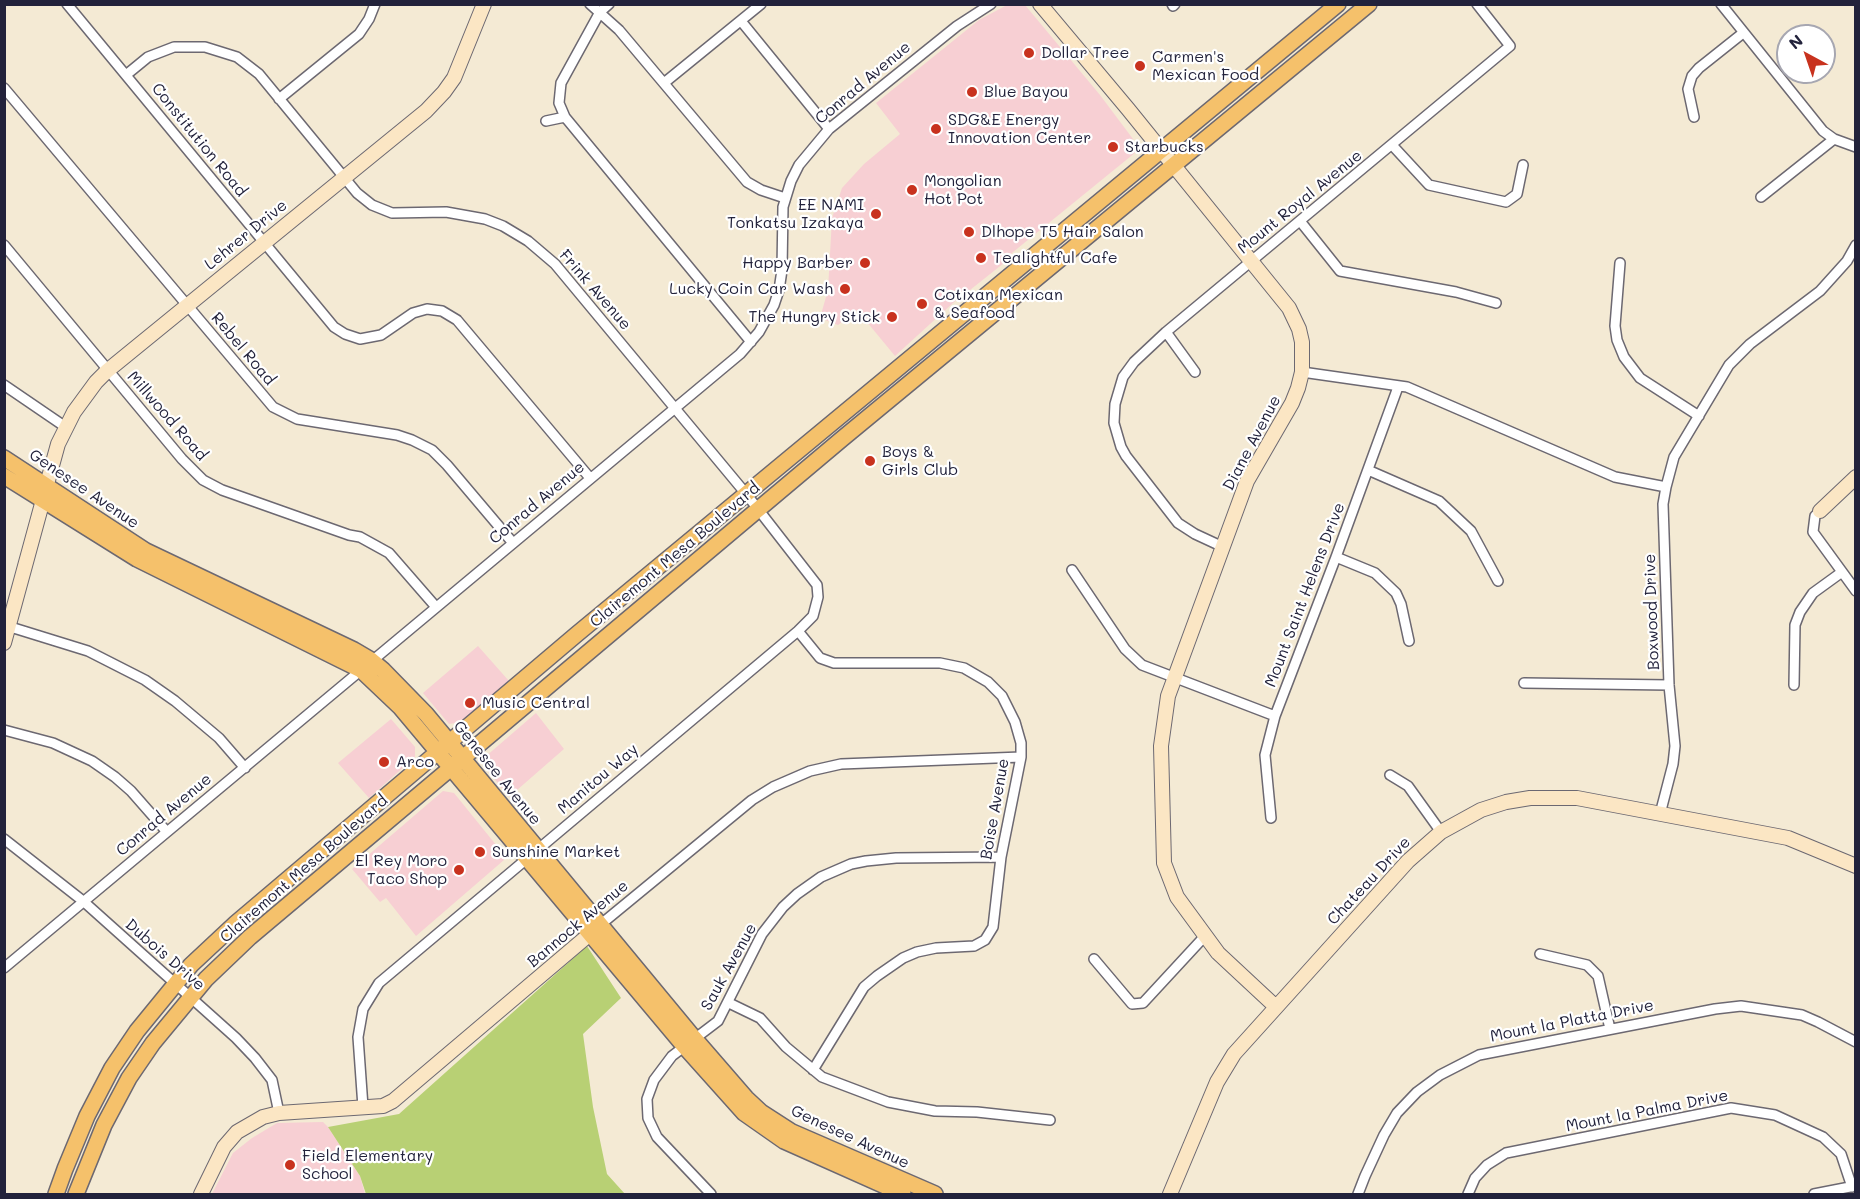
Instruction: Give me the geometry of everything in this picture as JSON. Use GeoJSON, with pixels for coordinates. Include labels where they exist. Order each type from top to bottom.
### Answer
{"type":"FeatureCollection","features":[{"type":"Feature","properties":{"kind":"main road","name":"Clairemont Mesa Boulevard"},"geometry":{"type":"LineString","coordinates":[[56,1194],[87,1116],[112,1068],[137,1031],[176,983],[236,923],[577,634],[1338,4]]}},
{"type":"Feature","properties":{"kind":"main road","name":"Clairemont Mesa Boulevard"},"geometry":{"type":"LineString","coordinates":[[76,1194],[104,1125],[129,1078],[190,996],[250,937],[759,509],[1370,4]]}},
{"type":"Feature","properties":{"kind":"main road","name":"Genesee Avenue"},"geometry":{"type":"LineString","coordinates":[[4,458],[47,484],[123,537],[162,560],[354,650],[393,699],[444,748],[689,1042],[731,1100],[764,1129],[809,1153],[903,1194]]}},
{"type":"Feature","properties":{"kind":"main road","name":"Genesee Avenue"},"geometry":{"type":"LineString","coordinates":[[4,476],[161,572],[366,665]]}},
{"type":"Feature","properties":{"kind":"main road","name":"Genesee Avenue"},"geometry":{"type":"LineString","coordinates":[[689,1042],[761,1112],[778,1123],[814,1142],[935,1194]]}},
{"type":"Feature","properties":{"kind":"street","name":"Constitution Road"},"geometry":{"type":"LineString","coordinates":[[67,4],[334,327],[360,339],[381,335],[413,313],[427,309],[442,311],[457,320],[590,478]]}},
{"type":"Feature","properties":{"kind":"street"},"geometry":{"type":"LineString","coordinates":[[279,99],[359,34],[375,4]]}},
{"type":"Feature","properties":{"kind":"street","name":"Lehrer Drive"},"geometry":{"type":"LineString","coordinates":[[42,500],[58,444],[74,412],[107,371],[426,111],[454,78],[484,4]]}},
{"type":"Feature","properties":{"kind":"street"},"geometry":{"type":"LineString","coordinates":[[590,4],[619,30],[747,182],[761,190],[785,198]]}},
{"type":"Feature","properties":{"kind":"street"},"geometry":{"type":"LineString","coordinates":[[609,4],[600,12],[561,83],[559,103],[565,117],[751,342]]}},
{"type":"Feature","properties":{"kind":"street"},"geometry":{"type":"LineString","coordinates":[[664,83],[761,4]]}},
{"type":"Feature","properties":{"kind":"street","name":"Conrad Avenue"},"geometry":{"type":"LineString","coordinates":[[4,968],[751,342],[774,305],[779,290],[782,270],[783,207],[799,165],[829,129],[957,26],[991,4]]}},
{"type":"Feature","properties":{"kind":"street","name":"Diane Avenue"},"geometry":{"type":"LineString","coordinates":[[1040,4],[1289,308],[1299,329],[1302,342],[1302,372],[1292,403],[1247,481],[1168,696],[1161,746],[1164,863],[1177,897],[1204,937],[1218,953],[1276,1007]]}},
{"type":"Feature","properties":{"kind":"street","name":"Mount Royal Avenue"},"geometry":{"type":"LineString","coordinates":[[1223,547],[1178,523],[1126,456],[1114,423],[1118,389],[1123,376],[1134,362],[1166,332],[1510,46],[1477,4]]}},
{"type":"Feature","properties":{"kind":"street"},"geometry":{"type":"LineString","coordinates":[[1721,4],[1823,131],[1834,139],[1856,147]]}},
{"type":"Feature","properties":{"kind":"street"},"geometry":{"type":"LineString","coordinates":[[741,21],[829,129]]}},
{"type":"Feature","properties":{"kind":"street"},"geometry":{"type":"LineString","coordinates":[[1694,117],[1688,89],[1692,76],[1743,33]]}},
{"type":"Feature","properties":{"kind":"street","name":"Frink Avenue"},"geometry":{"type":"LineString","coordinates":[[126,75],[148,57],[174,47],[205,47],[237,57],[259,74],[357,193],[372,205],[392,213],[446,212],[484,219],[503,226],[528,241],[555,264],[759,509],[817,585],[818,597],[813,616],[798,631]]}},
{"type":"Feature","properties":{"kind":"street","name":"Rebel Road"},"geometry":{"type":"LineString","coordinates":[[4,88],[273,407],[297,419],[398,435],[432,450],[513,543]]}},
{"type":"Feature","properties":{"kind":"street"},"geometry":{"type":"LineString","coordinates":[[546,121],[565,117]]}},
{"type":"Feature","properties":{"kind":"street"},"geometry":{"type":"LineString","coordinates":[[1761,197],[1834,139]]}},
{"type":"Feature","properties":{"kind":"street"},"geometry":{"type":"LineString","coordinates":[[1392,145],[1429,185],[1506,202],[1517,194],[1523,165]]}},
{"type":"Feature","properties":{"kind":"street"},"geometry":{"type":"LineString","coordinates":[[1300,221],[1340,271],[1456,292],[1496,303]]}},
{"type":"Feature","properties":{"kind":"street","name":"Millwood Road"},"geometry":{"type":"LineString","coordinates":[[4,245],[107,371],[182,459],[203,480],[222,490],[360,537],[389,553],[436,607]]}},
{"type":"Feature","properties":{"kind":"street","name":"Boxwood Drive"},"geometry":{"type":"LineString","coordinates":[[1660,814],[1675,746],[1669,685],[1664,504],[1674,457],[1730,365],[1750,344],[1820,291],[1847,261],[1856,246]]}},
{"type":"Feature","properties":{"kind":"street"},"geometry":{"type":"LineString","coordinates":[[1620,263],[1614,326],[1624,357],[1640,378],[1699,416]]}},
{"type":"Feature","properties":{"kind":"street"},"geometry":{"type":"LineString","coordinates":[[1166,332],[1195,372]]}},
{"type":"Feature","properties":{"kind":"street"},"geometry":{"type":"LineString","coordinates":[[1302,372],[1407,387],[1615,477],[1666,488]]}},
{"type":"Feature","properties":{"kind":"street"},"geometry":{"type":"LineString","coordinates":[[4,385],[67,428]]}},
{"type":"Feature","properties":{"kind":"street","name":"Mount Saint Helens Drive"},"geometry":{"type":"LineString","coordinates":[[1271,818],[1265,755],[1275,716],[1398,387]]}},
{"type":"Feature","properties":{"kind":"street"},"geometry":{"type":"LineString","coordinates":[[1368,470],[1439,501],[1472,531],[1498,581]]}},
{"type":"Feature","properties":{"kind":"street"},"geometry":{"type":"LineString","coordinates":[[1856,477],[1815,516],[1813,532],[1856,591]]}},
{"type":"Feature","properties":{"kind":"street"},"geometry":{"type":"LineString","coordinates":[[4,643],[42,500]]}},
{"type":"Feature","properties":{"kind":"street"},"geometry":{"type":"LineString","coordinates":[[1336,557],[1375,573],[1396,593],[1401,604],[1409,641]]}},
{"type":"Feature","properties":{"kind":"street"},"geometry":{"type":"LineString","coordinates":[[1072,570],[1125,649],[1142,665],[1275,716]]}},
{"type":"Feature","properties":{"kind":"street"},"geometry":{"type":"LineString","coordinates":[[1794,685],[1795,626],[1800,612],[1814,593],[1842,572]]}},
{"type":"Feature","properties":{"kind":"street"},"geometry":{"type":"LineString","coordinates":[[7,626],[88,651],[145,680],[176,701],[219,738],[245,768]]}},
{"type":"Feature","properties":{"kind":"street","name":"Boise Avenue"},"geometry":{"type":"LineString","coordinates":[[798,631],[820,658],[834,663],[940,663],[964,668],[988,682],[1002,696],[1019,733],[1021,757],[1001,857],[993,927],[985,940],[974,946],[936,948],[917,952],[903,958],[877,976],[864,987],[813,1070]]}},
{"type":"Feature","properties":{"kind":"street","name":"Manitou Way"},"geometry":{"type":"LineString","coordinates":[[363,1107],[358,1037],[363,1009],[379,983],[798,631]]}},
{"type":"Feature","properties":{"kind":"street"},"geometry":{"type":"LineString","coordinates":[[1524,683],[1669,685]]}},
{"type":"Feature","properties":{"kind":"street"},"geometry":{"type":"LineString","coordinates":[[4,730],[53,743],[92,761],[131,791],[166,832]]}},
{"type":"Feature","properties":{"kind":"street","name":"Bannock Avenue"},"geometry":{"type":"LineString","coordinates":[[201,1194],[224,1147],[237,1132],[263,1117],[279,1113],[383,1106],[393,1101],[752,800],[773,787],[810,771],[841,764],[1021,757]]}},
{"type":"Feature","properties":{"kind":"street"},"geometry":{"type":"LineString","coordinates":[[1390,775],[1408,786],[1441,832]]}},
{"type":"Feature","properties":{"kind":"street","name":"Chateau Drive"},"geometry":{"type":"LineString","coordinates":[[1170,1194],[1217,1082],[1234,1054],[1408,861],[1441,832],[1481,810],[1506,802],[1530,798],[1577,798],[1788,838],[1855,864]]}},
{"type":"Feature","properties":{"kind":"street","name":"Dubois Drive"},"geometry":{"type":"LineString","coordinates":[[4,839],[84,901],[176,983],[255,1058],[272,1080],[279,1113]]}},
{"type":"Feature","properties":{"kind":"street","name":"Sauk Avenue"},"geometry":{"type":"LineString","coordinates":[[711,1194],[657,1137],[648,1118],[647,1099],[654,1080],[672,1056],[718,1021],[762,934],[783,907],[796,894],[821,877],[851,864],[896,858],[1001,857]]}},
{"type":"Feature","properties":{"kind":"street"},"geometry":{"type":"LineString","coordinates":[[1094,959],[1132,1004],[1143,1003],[1204,937]]}},
{"type":"Feature","properties":{"kind":"street"},"geometry":{"type":"LineString","coordinates":[[1540,954],[1587,965],[1599,976],[1610,1029]]}},
{"type":"Feature","properties":{"kind":"street"},"geometry":{"type":"LineString","coordinates":[[729,1003],[760,1018],[786,1047],[822,1077],[888,1102],[935,1111],[976,1112],[1050,1120]]}},
{"type":"Feature","properties":{"kind":"street","name":"Mount la Platta Drive"},"geometry":{"type":"LineString","coordinates":[[1360,1194],[1384,1135],[1397,1113],[1417,1092],[1440,1075],[1479,1055],[1715,1009],[1741,1006],[1802,1016],[1856,1042]]}},
{"type":"Feature","properties":{"kind":"street","name":"Mount la Palma Drive"},"geometry":{"type":"LineString","coordinates":[[1468,1194],[1475,1178],[1487,1165],[1506,1153],[1731,1108],[1775,1115],[1823,1137],[1841,1154],[1854,1187]]}},
{"type":"Feature","properties":{"kind":"street"},"geometry":{"type":"LineString","coordinates":[[1814,1194],[1854,1187]]}},
{"type":"Feature","properties":{"kind":"shaded area"},"geometry":{"type":"Polygon","coordinates":[[[1007,5],[1025,5],[1100,95],[1133,139],[1136,152],[1007,257],[1009,259],[964,293],[895,356],[857,310],[838,325],[820,318],[828,290],[832,218],[842,188],[864,164],[900,134],[876,103],[979,20],[1007,5]]]}},
{"type":"Feature","properties":{"kind":"shaded area"},"geometry":{"type":"Polygon","coordinates":[[[478,646],[509,681],[461,722],[449,724],[423,693],[478,646]]]}},
{"type":"Feature","properties":{"kind":"shaded area"},"geometry":{"type":"Polygon","coordinates":[[[536,713],[564,749],[509,797],[485,767],[485,757],[536,713]]]}},
{"type":"Feature","properties":{"kind":"shaded area"},"geometry":{"type":"Polygon","coordinates":[[[391,719],[415,747],[415,757],[369,798],[338,763],[391,719]]]}},
{"type":"Feature","properties":{"kind":"shaded area"},"geometry":{"type":"Polygon","coordinates":[[[443,791],[454,793],[501,851],[504,860],[416,936],[386,898],[380,902],[352,869],[443,791]]]}},
{"type":"Feature","properties":{"kind":"shaded area","name":"Field Elementary School"},"geometry":{"type":"Polygon","coordinates":[[[323,1122],[360,1176],[365,1194],[212,1194],[233,1153],[252,1138],[277,1123],[323,1122]]]}},
{"type":"Feature","properties":{"kind":"green space"},"geometry":{"type":"Polygon","coordinates":[[[587,946],[621,998],[583,1034],[593,1107],[607,1174],[625,1194],[366,1194],[360,1176],[328,1127],[399,1114],[587,946]]]}},
{"type":"Feature","properties":{"kind":"place","name":"Dollar Tree"},"geometry":{"type":"Point","coordinates":[1029,53]}},
{"type":"Feature","properties":{"kind":"place","name":"Carmen's Mexican Food"},"geometry":{"type":"Point","coordinates":[1140,66]}},
{"type":"Feature","properties":{"kind":"place","name":"Blue Bayou"},"geometry":{"type":"Point","coordinates":[972,92]}},
{"type":"Feature","properties":{"kind":"place","name":"SDG&E Energy Innovation Center"},"geometry":{"type":"Point","coordinates":[936,129]}},
{"type":"Feature","properties":{"kind":"place","name":"Starbucks"},"geometry":{"type":"Point","coordinates":[1113,147]}},
{"type":"Feature","properties":{"kind":"place","name":"Mongolian Hot Pot"},"geometry":{"type":"Point","coordinates":[912,190]}},
{"type":"Feature","properties":{"kind":"place","name":"EE NAMI Tonkatsu Izakaya"},"geometry":{"type":"Point","coordinates":[876,214]}},
{"type":"Feature","properties":{"kind":"place","name":"Dlhope T5 Hair Salon"},"geometry":{"type":"Point","coordinates":[969,232]}},
{"type":"Feature","properties":{"kind":"place","name":"Tealightful Cafe"},"geometry":{"type":"Point","coordinates":[981,258]}},
{"type":"Feature","properties":{"kind":"place","name":"Happy Barber"},"geometry":{"type":"Point","coordinates":[865,263]}},
{"type":"Feature","properties":{"kind":"place","name":"Lucky Coin Car Wash"},"geometry":{"type":"Point","coordinates":[845,289]}},
{"type":"Feature","properties":{"kind":"place","name":"Cotixan Mexican & Seafood"},"geometry":{"type":"Point","coordinates":[922,304]}},
{"type":"Feature","properties":{"kind":"place","name":"The Hungry Stick"},"geometry":{"type":"Point","coordinates":[892,317]}},
{"type":"Feature","properties":{"kind":"place","name":"Boys & Girls Club"},"geometry":{"type":"Point","coordinates":[870,461]}},
{"type":"Feature","properties":{"kind":"place","name":"Music Central"},"geometry":{"type":"Point","coordinates":[470,703]}},
{"type":"Feature","properties":{"kind":"place","name":"Arco"},"geometry":{"type":"Point","coordinates":[384,762]}},
{"type":"Feature","properties":{"kind":"place","name":"Sunshine Market"},"geometry":{"type":"Point","coordinates":[480,852]}},
{"type":"Feature","properties":{"kind":"place","name":"El Rey Moro Taco Shop"},"geometry":{"type":"Point","coordinates":[459,870]}},
{"type":"Feature","properties":{"kind":"place","name":"Field Elementary School"},"geometry":{"type":"Point","coordinates":[290,1165]}}]}
